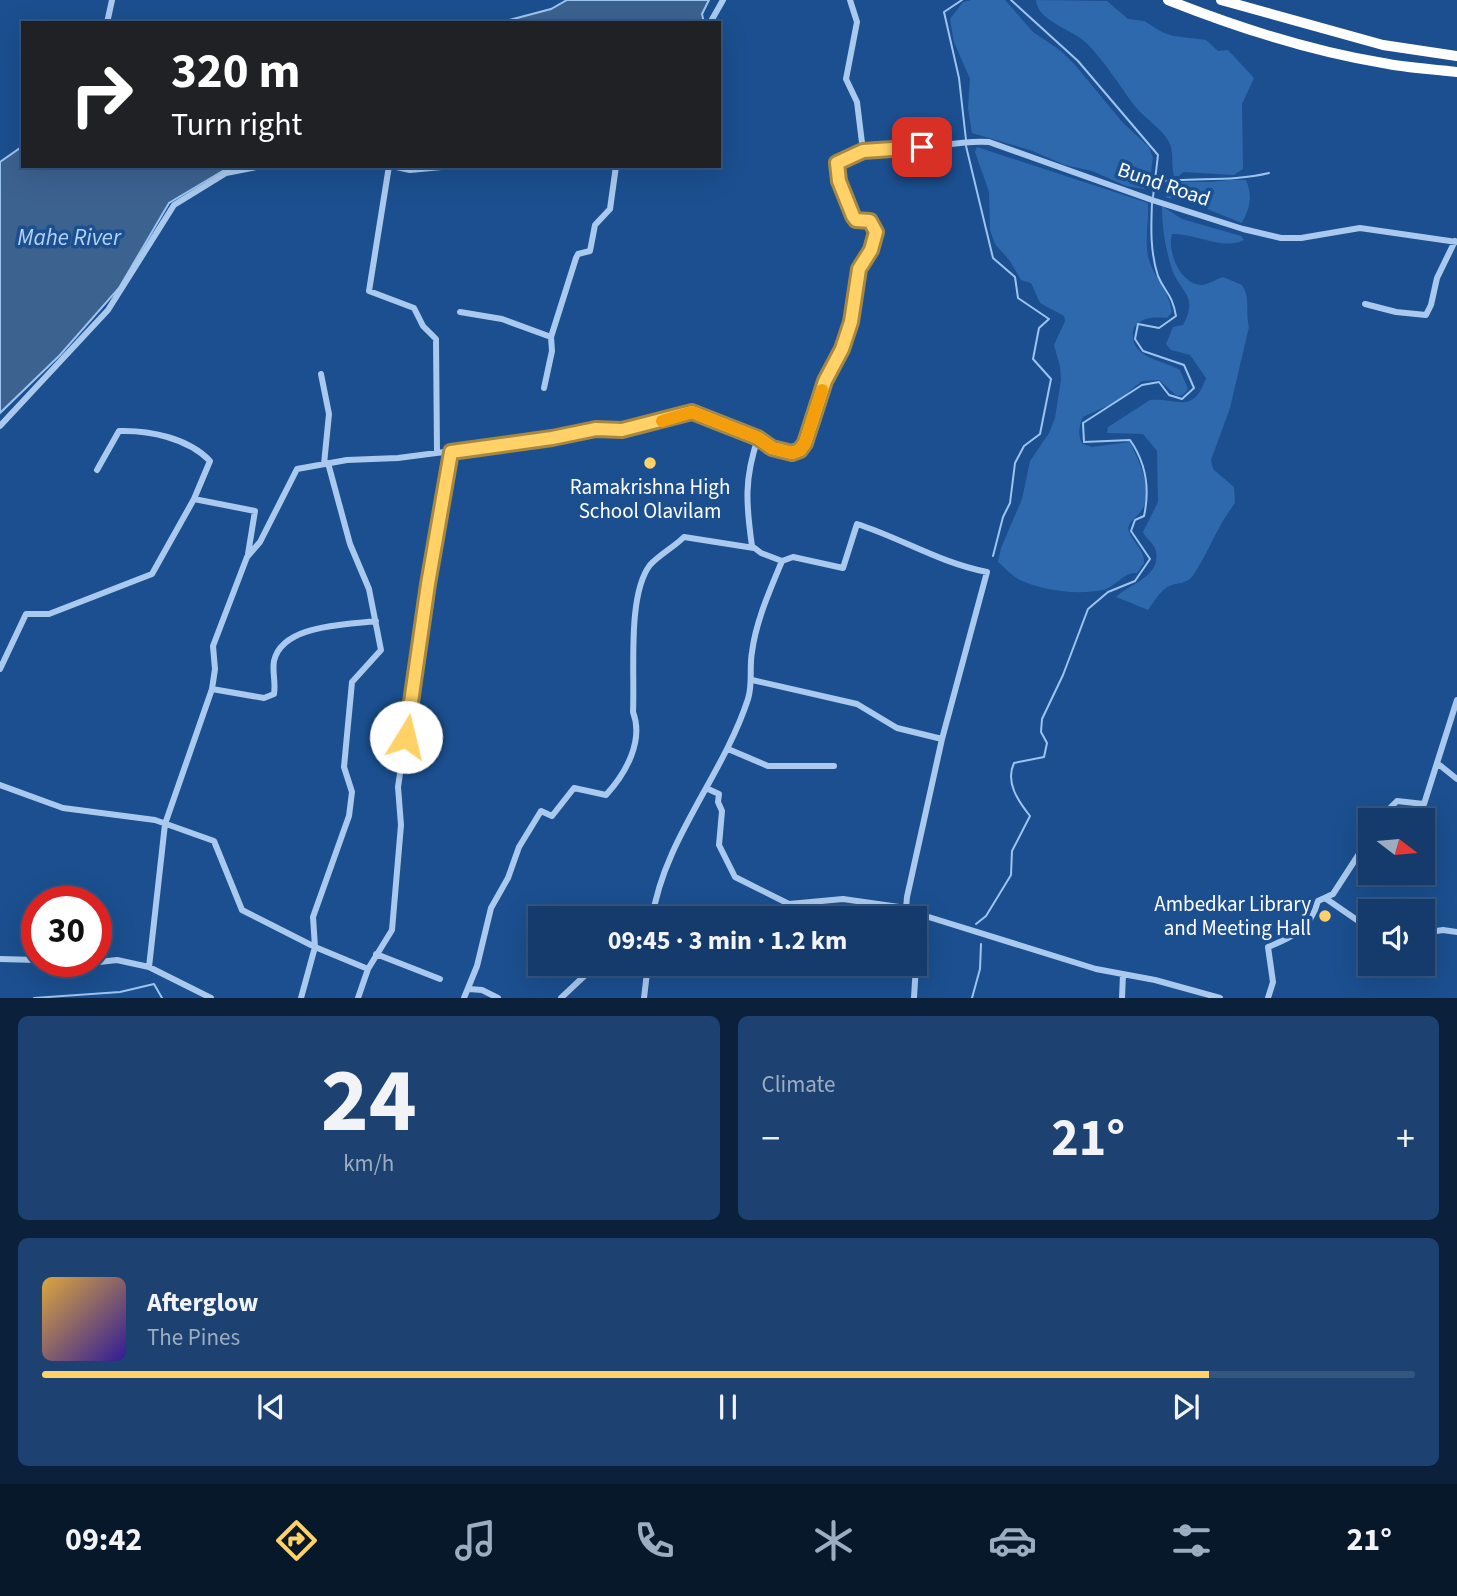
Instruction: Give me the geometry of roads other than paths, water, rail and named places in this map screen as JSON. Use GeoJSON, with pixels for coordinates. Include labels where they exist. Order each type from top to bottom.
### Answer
{"type":"FeatureCollection","features":[{"type":"Feature","properties":{"kind":"highway"},"geometry":{"type":"LineString","coordinates":[[1168,0],[1211,17],[1297,43],[1383,63],[1457,72]]}},
{"type":"Feature","properties":{"kind":"highway"},"geometry":{"type":"LineString","coordinates":[[1221,0],[1383,45],[1457,55]]}},
{"type":"Feature","properties":{"kind":"street"},"geometry":{"type":"LineString","coordinates":[[107,21],[112,0]]}},
{"type":"Feature","properties":{"kind":"street"},"geometry":{"type":"LineString","coordinates":[[711,21],[723,0]]}},
{"type":"Feature","properties":{"kind":"street"},"geometry":{"type":"LineString","coordinates":[[247,557],[260,542],[298,470],[326,464],[451,452],[596,429],[622,430],[692,412],[758,438],[772,448],[792,453],[800,450],[805,443],[825,381],[842,349],[851,322],[859,269],[871,250],[876,232],[870,221],[856,220],[853,216],[836,168],[841,159],[863,151],[859,110],[845,71],[858,22],[850,0]]}},
{"type":"Feature","properties":{"kind":"street","name":"Bund Road"},"geometry":{"type":"LineString","coordinates":[[863,151],[915,149],[966,140],[989,142],[1152,200],[1282,238],[1300,238],[1360,228],[1456,242]]}},
{"type":"Feature","properties":{"kind":"street"},"geometry":{"type":"LineString","coordinates":[[0,426],[108,310],[174,205],[226,173],[252,168]]}},
{"type":"Feature","properties":{"kind":"street"},"geometry":{"type":"LineString","coordinates":[[390,168],[369,292],[414,308],[423,326],[436,338],[437,453]]}},
{"type":"Feature","properties":{"kind":"street"},"geometry":{"type":"LineString","coordinates":[[400,168],[431,168]]}},
{"type":"Feature","properties":{"kind":"street"},"geometry":{"type":"LineString","coordinates":[[544,388],[552,351],[551,337],[576,258],[578,254],[590,251],[595,225],[610,209],[615,168]]}},
{"type":"Feature","properties":{"kind":"street"},"geometry":{"type":"LineString","coordinates":[[1365,304],[1396,313],[1428,314],[1437,278],[1456,242]]}},
{"type":"Feature","properties":{"kind":"street"},"geometry":{"type":"LineString","coordinates":[[460,312],[502,319],[551,337]]}},
{"type":"Feature","properties":{"kind":"street"},"geometry":{"type":"LineString","coordinates":[[301,998],[315,947],[313,917],[349,816],[352,792],[344,767],[352,682],[381,650],[369,589],[350,544],[326,464],[329,414],[321,373]]}},
{"type":"Feature","properties":{"kind":"street"},"geometry":{"type":"LineString","coordinates":[[0,670],[26,614],[49,614],[152,573],[194,499],[210,461],[196,450],[168,437],[119,431],[97,470]]}},
{"type":"Feature","properties":{"kind":"street"},"geometry":{"type":"LineString","coordinates":[[754,548],[746,513],[746,496],[751,460],[758,438]]}},
{"type":"Feature","properties":{"kind":"street"},"geometry":{"type":"LineString","coordinates":[[358,998],[368,969],[392,930],[401,825],[398,787],[451,452]]}},
{"type":"Feature","properties":{"kind":"street"},"geometry":{"type":"LineString","coordinates":[[149,967],[165,824],[212,689],[215,669],[213,646],[247,557],[255,511],[194,499]]}},
{"type":"Feature","properties":{"kind":"street"},"geometry":{"type":"LineString","coordinates":[[464,998],[469,989],[491,908],[508,878],[519,847],[541,811],[552,816],[574,789],[606,795],[617,783],[631,754],[638,724],[633,712],[635,613],[644,575],[652,563],[684,537],[754,548],[782,561],[793,557],[843,568],[857,524],[885,533],[960,567],[987,572],[919,832],[906,906]]}},
{"type":"Feature","properties":{"kind":"street"},"geometry":{"type":"LineString","coordinates":[[654,906],[663,875],[689,819],[728,749],[748,698],[757,628],[782,561]]}},
{"type":"Feature","properties":{"kind":"street"},"geometry":{"type":"LineString","coordinates":[[212,689],[264,698],[274,694],[274,661],[282,646],[316,627],[376,621]]}},
{"type":"Feature","properties":{"kind":"street"},"geometry":{"type":"LineString","coordinates":[[752,680],[857,704],[897,728],[942,739]]}},
{"type":"Feature","properties":{"kind":"street"},"geometry":{"type":"LineString","coordinates":[[1390,808],[1397,801],[1424,804],[1457,700]]}},
{"type":"Feature","properties":{"kind":"street"},"geometry":{"type":"LineString","coordinates":[[728,749],[768,766],[834,766]]}},
{"type":"Feature","properties":{"kind":"street"},"geometry":{"type":"LineString","coordinates":[[1437,763],[1457,779]]}},
{"type":"Feature","properties":{"kind":"street"},"geometry":{"type":"LineString","coordinates":[[0,785],[63,808],[155,820],[214,841],[242,910],[315,947],[368,969]]}},
{"type":"Feature","properties":{"kind":"street"},"geometry":{"type":"LineString","coordinates":[[708,789],[719,794],[718,801],[722,811],[719,845],[734,877],[789,904],[843,899],[892,906]]}},
{"type":"Feature","properties":{"kind":"street"},"geometry":{"type":"LineString","coordinates":[[1268,998],[1273,982],[1268,947],[1303,930],[1314,916],[1318,901],[1333,894],[1358,856]]}},
{"type":"Feature","properties":{"kind":"street"},"geometry":{"type":"LineString","coordinates":[[1325,898],[1358,921]]}},
{"type":"Feature","properties":{"kind":"street"},"geometry":{"type":"LineString","coordinates":[[927,916],[1097,969],[1220,998]]}},
{"type":"Feature","properties":{"kind":"street"},"geometry":{"type":"LineString","coordinates":[[1435,931],[1457,932]]}},
{"type":"Feature","properties":{"kind":"street"},"geometry":{"type":"LineString","coordinates":[[376,954],[440,979]]}},
{"type":"Feature","properties":{"kind":"street"},"geometry":{"type":"LineString","coordinates":[[0,960],[21,960]]}},
{"type":"Feature","properties":{"kind":"street"},"geometry":{"type":"LineString","coordinates":[[112,961],[149,967],[211,998]]}},
{"type":"Feature","properties":{"kind":"street"},"geometry":{"type":"LineString","coordinates":[[1122,974],[1122,998]]}},
{"type":"Feature","properties":{"kind":"street"},"geometry":{"type":"LineString","coordinates":[[561,998],[584,976]]}},
{"type":"Feature","properties":{"kind":"street"},"geometry":{"type":"LineString","coordinates":[[644,998],[647,976]]}},
{"type":"Feature","properties":{"kind":"street"},"geometry":{"type":"LineString","coordinates":[[914,998],[915,976]]}},
{"type":"Feature","properties":{"kind":"street"},"geometry":{"type":"LineString","coordinates":[[469,989],[482,990],[498,998]]}},
{"type":"Feature","properties":{"kind":"water"},"geometry":{"type":"Polygon","coordinates":[[[567,0],[709,0],[702,14],[704,21],[506,21],[551,9],[567,0]]]}},
{"type":"Feature","properties":{"kind":"water","name":"Mahe River"},"geometry":{"type":"Polygon","coordinates":[[[21,147],[21,168],[228,168],[169,203],[119,288],[60,355],[0,413],[0,162],[21,147]]]}},
{"type":"Feature","properties":{"kind":"waterway"},"geometry":{"type":"LineString","coordinates":[[962,0],[944,12],[959,78],[966,140]]}},
{"type":"Feature","properties":{"kind":"waterway"},"geometry":{"type":"LineString","coordinates":[[1011,0],[1078,61],[1158,155],[1153,197]]}},
{"type":"Feature","properties":{"kind":"waterway"},"geometry":{"type":"LineString","coordinates":[[966,146],[993,258],[1015,277],[1018,298],[1049,319],[1039,328],[1033,359],[1051,379],[1040,434],[1024,446],[1015,463],[1010,503],[1003,517],[993,556]]}},
{"type":"Feature","properties":{"kind":"waterway"},"geometry":{"type":"LineString","coordinates":[[1156,182],[1241,178],[1269,173]]}},
{"type":"Feature","properties":{"kind":"waterway"},"geometry":{"type":"LineString","coordinates":[[976,924],[986,916],[1011,875],[1012,851],[1030,816],[1017,798],[1012,784],[1014,763],[1044,757],[1047,743],[1041,732],[1042,719],[1063,675],[1088,609],[1108,592],[1135,581],[1150,559],[1131,531],[1135,520],[1144,516],[1147,496],[1140,458],[1130,440],[1084,442],[1083,423],[1142,385],[1159,382],[1169,395],[1182,399],[1194,388],[1184,365],[1143,351],[1135,339],[1138,324],[1159,328],[1176,316],[1155,267],[1152,203]]}},
{"type":"Feature","properties":{"kind":"waterway"},"geometry":{"type":"LineString","coordinates":[[972,998],[980,969],[981,944]]}},
{"type":"Feature","properties":{"kind":"waterway"},"geometry":{"type":"LineString","coordinates":[[34,998],[120,992],[154,984],[162,998]]}},
{"type":"Feature","properties":{"kind":"place","name":"Ramakrishna High School Olavilam"},"geometry":{"type":"Point","coordinates":[650,463]}},
{"type":"Feature","properties":{"kind":"place","name":"Ambedkar Library and Meeting Hall"},"geometry":{"type":"Point","coordinates":[1325,916]}}]}
